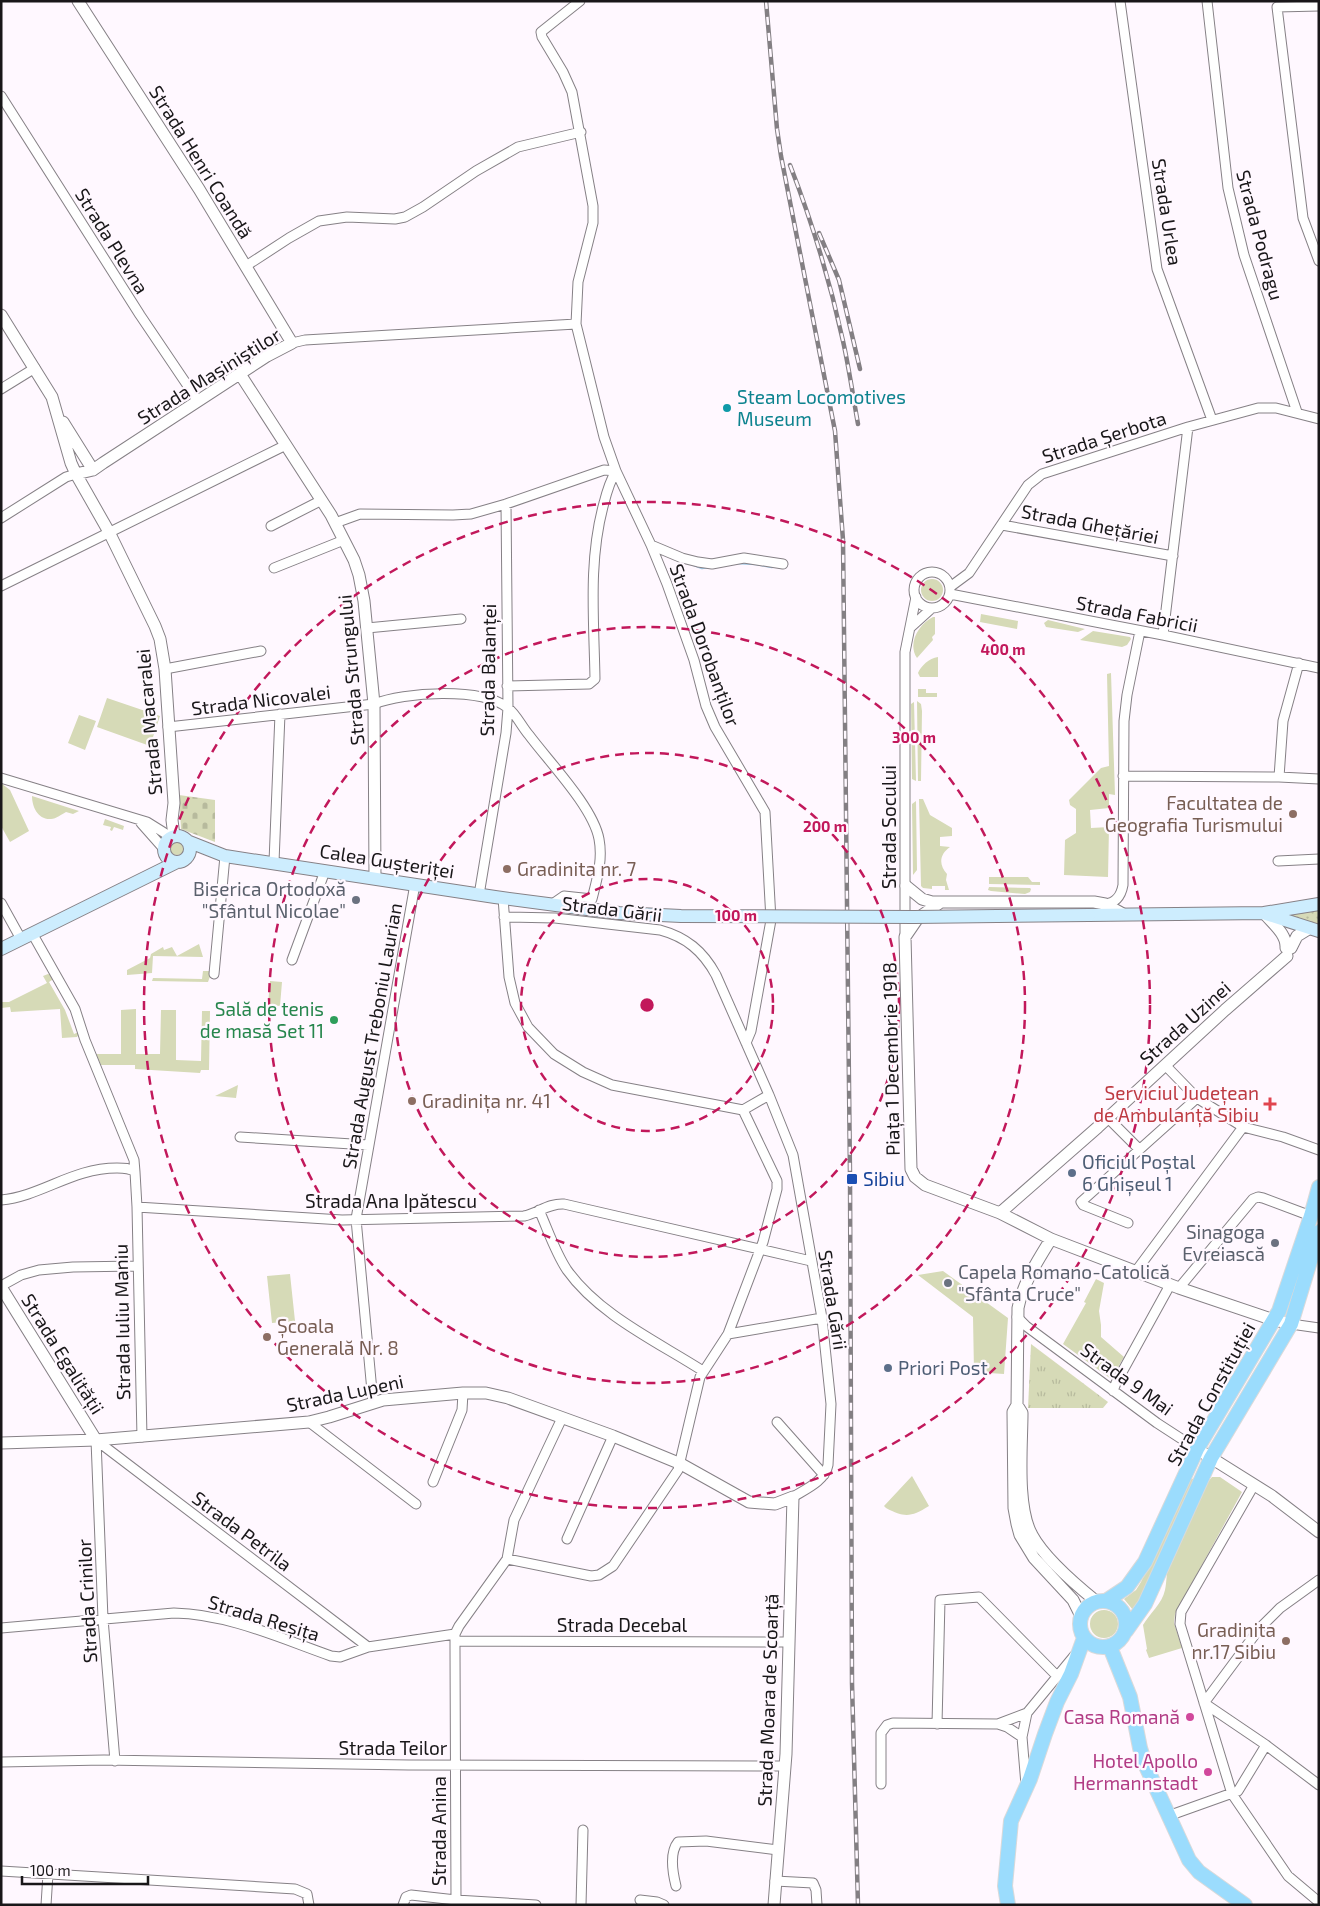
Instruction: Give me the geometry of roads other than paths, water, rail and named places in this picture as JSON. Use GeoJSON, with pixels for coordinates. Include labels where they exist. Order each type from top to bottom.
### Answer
{"type":"FeatureCollection","features":[{"type":"Feature","properties":{"kind":"main road"},"geometry":{"type":"LineString","coordinates":[[173,836],[181,837],[187,841],[190,849],[182,859],[170,860],[164,852],[166,842],[173,836]]}},
{"type":"Feature","properties":{"kind":"main road","name":"Calea Gușteriței"},"geometry":{"type":"LineString","coordinates":[[187,841],[221,855]]}},
{"type":"Feature","properties":{"kind":"main road","name":"Calea Gușteriței"},"geometry":{"type":"LineString","coordinates":[[151,873],[164,852]]}},
{"type":"Feature","properties":{"kind":"main road","name":"Calea Gușteriței"},"geometry":{"type":"LineString","coordinates":[[1,949],[182,859],[221,855],[479,895],[618,913],[681,916],[1264,913]]}},
{"type":"Feature","properties":{"kind":"main road"},"geometry":{"type":"LineString","coordinates":[[1264,913],[1319,904]]}},
{"type":"Feature","properties":{"kind":"main road"},"geometry":{"type":"LineString","coordinates":[[1264,913],[1314,929]]}},
{"type":"Feature","properties":{"kind":"main road","name":"Strada Constituției"},"geometry":{"type":"LineString","coordinates":[[1101,1601],[1127,1587],[1145,1562],[1197,1449],[1274,1320],[1315,1219],[1319,1187]]}},
{"type":"Feature","properties":{"kind":"main road","name":"Strada Constituției"},"geometry":{"type":"LineString","coordinates":[[1126,1631],[1145,1604],[1211,1458],[1291,1324],[1319,1232]]}},
{"type":"Feature","properties":{"kind":"main road"},"geometry":{"type":"LineString","coordinates":[[1008,1905],[1005,1886],[1011,1821],[1026,1787],[1057,1702],[1072,1674],[1082,1644],[1081,1616],[1090,1605],[1101,1601],[1114,1603],[1120,1608],[1126,1623],[1126,1631],[1122,1638],[1110,1647],[1082,1644]]}},
{"type":"Feature","properties":{"kind":"main road"},"geometry":{"type":"LineString","coordinates":[[1110,1647],[1130,1697],[1143,1756],[1168,1816],[1190,1860],[1196,1869],[1246,1905]]}},
{"type":"Feature","properties":{"kind":"street","name":"Strada Henri Coandă"},"geometry":{"type":"LineString","coordinates":[[78,1],[246,266],[292,343]]}},
{"type":"Feature","properties":{"kind":"street","name":"Strada Dorobanților"},"geometry":{"type":"LineString","coordinates":[[580,1],[541,32],[542,37],[569,83],[576,105],[593,215],[578,282],[576,324],[604,437],[616,471],[651,545],[684,631],[706,706],[715,727],[765,812],[771,920],[751,1031],[746,1043]]}},
{"type":"Feature","properties":{"kind":"street","name":"Strada Urlea"},"geometry":{"type":"LineString","coordinates":[[1120,1],[1157,269],[1212,420]]}},
{"type":"Feature","properties":{"kind":"street","name":"Strada Podragu"},"geometry":{"type":"LineString","coordinates":[[1207,1],[1228,188],[1244,254],[1297,412]]}},
{"type":"Feature","properties":{"kind":"street"},"geometry":{"type":"LineString","coordinates":[[1319,6],[1274,4],[1303,218],[1319,261]]}},
{"type":"Feature","properties":{"kind":"street","name":"Strada Plevna"},"geometry":{"type":"LineString","coordinates":[[1,96],[140,315],[198,401]]}},
{"type":"Feature","properties":{"kind":"street"},"geometry":{"type":"LineString","coordinates":[[246,266],[319,221],[347,217],[395,219],[405,217],[476,171],[518,147],[581,132]]}},
{"type":"Feature","properties":{"kind":"street"},"geometry":{"type":"LineString","coordinates":[[1,315],[35,368],[52,397],[58,415],[92,470]]}},
{"type":"Feature","properties":{"kind":"street","name":"Strada Mașiniștilor"},"geometry":{"type":"LineString","coordinates":[[1,518],[66,477],[92,470],[279,349],[292,343],[305,340],[576,324]]}},
{"type":"Feature","properties":{"kind":"street"},"geometry":{"type":"LineString","coordinates":[[1,389],[35,368]]}},
{"type":"Feature","properties":{"kind":"street","name":"Strada Strungului"},"geometry":{"type":"LineString","coordinates":[[240,374],[322,500],[354,560],[362,588],[374,704],[375,878]]}},
{"type":"Feature","properties":{"kind":"street","name":"Strada Șerbota"},"geometry":{"type":"LineString","coordinates":[[950,590],[969,573],[1028,485],[1042,474],[1188,427],[1258,408],[1276,408],[1319,419]]}},
{"type":"Feature","properties":{"kind":"street","name":"Strada Macaralei"},"geometry":{"type":"LineString","coordinates":[[58,415],[71,463],[76,474],[109,532],[160,639],[165,669],[174,803],[173,836]]}},
{"type":"Feature","properties":{"kind":"street"},"geometry":{"type":"LineString","coordinates":[[1163,636],[1188,427]]}},
{"type":"Feature","properties":{"kind":"street"},"geometry":{"type":"LineString","coordinates":[[1,586],[286,445]]}},
{"type":"Feature","properties":{"kind":"street"},"geometry":{"type":"LineString","coordinates":[[335,523],[360,514],[463,514],[506,504],[604,470],[616,471],[611,480],[602,512],[594,556],[592,579],[595,679],[589,684],[507,686]]}},
{"type":"Feature","properties":{"kind":"street"},"geometry":{"type":"LineString","coordinates":[[271,526],[322,500]]}},
{"type":"Feature","properties":{"kind":"street","name":"Strada Balanței"},"geometry":{"type":"LineString","coordinates":[[479,895],[506,733],[508,708],[506,504]]}},
{"type":"Feature","properties":{"kind":"street","name":"Strada Ghețăriei"},"geometry":{"type":"LineString","coordinates":[[1002,524],[1173,556]]}},
{"type":"Feature","properties":{"kind":"street"},"geometry":{"type":"LineString","coordinates":[[274,568],[344,540]]}},
{"type":"Feature","properties":{"kind":"street","name":"Strada Dorobanților"},"geometry":{"type":"LineString","coordinates":[[651,545],[682,558],[698,562],[712,564],[744,558],[783,564]]}},
{"type":"Feature","properties":{"kind":"street"},"geometry":{"type":"LineString","coordinates":[[911,627],[932,608],[943,604],[950,590],[947,581],[940,574],[927,573],[920,577],[915,584],[916,597],[922,605],[932,608]]}},
{"type":"Feature","properties":{"kind":"street","name":"Strada Fabricii"},"geometry":{"type":"LineString","coordinates":[[950,590],[1140,632],[1319,668]]}},
{"type":"Feature","properties":{"kind":"street","name":"Strada Socului"},"geometry":{"type":"LineString","coordinates":[[905,937],[905,652],[911,627],[910,619],[916,597]]}},
{"type":"Feature","properties":{"kind":"street"},"geometry":{"type":"LineString","coordinates":[[367,628],[461,619]]}},
{"type":"Feature","properties":{"kind":"street"},"geometry":{"type":"LineString","coordinates":[[906,886],[922,899],[941,902],[1094,902],[1110,904],[1118,899],[1123,885],[1124,721],[1127,695],[1140,632]]}},
{"type":"Feature","properties":{"kind":"street"},"geometry":{"type":"LineString","coordinates":[[165,669],[261,651]]}},
{"type":"Feature","properties":{"kind":"street"},"geometry":{"type":"LineString","coordinates":[[1279,777],[1283,721],[1299,663]]}},
{"type":"Feature","properties":{"kind":"street","name":"Strada Nicovalei"},"geometry":{"type":"LineString","coordinates":[[168,727],[374,704],[383,700],[414,695],[478,696],[508,708]]}},
{"type":"Feature","properties":{"kind":"street"},"geometry":{"type":"LineString","coordinates":[[508,708],[576,796],[590,818],[598,837],[599,873],[592,899],[564,896],[551,905]]}},
{"type":"Feature","properties":{"kind":"street"},"geometry":{"type":"LineString","coordinates":[[274,862],[280,714]]}},
{"type":"Feature","properties":{"kind":"street"},"geometry":{"type":"LineString","coordinates":[[1123,776],[1319,779]]}},
{"type":"Feature","properties":{"kind":"street"},"geometry":{"type":"LineString","coordinates":[[1,778],[147,822],[173,836]]}},
{"type":"Feature","properties":{"kind":"street"},"geometry":{"type":"LineString","coordinates":[[139,821],[164,852]]}},
{"type":"Feature","properties":{"kind":"street"},"geometry":{"type":"LineString","coordinates":[[214,974],[221,855]]}},
{"type":"Feature","properties":{"kind":"street"},"geometry":{"type":"LineString","coordinates":[[1278,861],[1319,860]]}},
{"type":"Feature","properties":{"kind":"street"},"geometry":{"type":"LineString","coordinates":[[292,960],[325,871]]}},
{"type":"Feature","properties":{"kind":"street","name":"Strada August Treboniu Laurian"},"geometry":{"type":"LineString","coordinates":[[373,1402],[356,1219],[414,884]]}},
{"type":"Feature","properties":{"kind":"street"},"geometry":{"type":"LineString","coordinates":[[503,898],[509,977],[515,1003],[528,1026],[554,1054],[582,1072],[618,1087],[743,1110],[769,1095]]}},
{"type":"Feature","properties":{"kind":"street"},"geometry":{"type":"LineString","coordinates":[[905,937],[918,918],[941,902]]}},
{"type":"Feature","properties":{"kind":"street"},"geometry":{"type":"LineString","coordinates":[[1,903],[27,936],[76,1009],[85,1040],[134,1160],[137,1207]]}},
{"type":"Feature","properties":{"kind":"street"},"geometry":{"type":"LineString","coordinates":[[1105,904],[1123,914]]}},
{"type":"Feature","properties":{"kind":"street"},"geometry":{"type":"LineString","coordinates":[[1264,913],[1282,934],[1286,944],[1286,954]]}},
{"type":"Feature","properties":{"kind":"street","name":"Strada Gării"},"geometry":{"type":"LineString","coordinates":[[504,917],[555,918],[660,930],[685,939],[708,962],[769,1095],[793,1155],[822,1318],[831,1404],[828,1465],[824,1475]]}},
{"type":"Feature","properties":{"kind":"street","name":"Strada Uzinei"},"geometry":{"type":"LineString","coordinates":[[1000,1213],[1108,1118],[1286,954],[1297,936],[1314,929]]}},
{"type":"Feature","properties":{"kind":"street","name":"Piața 1 Decembrie 1918"},"geometry":{"type":"LineString","coordinates":[[905,937],[911,1169],[915,1177],[925,1185],[1000,1213],[1051,1239],[1175,1286],[1291,1324]]}},
{"type":"Feature","properties":{"kind":"street"},"geometry":{"type":"LineString","coordinates":[[1164,1066],[1197,1098],[1243,1127],[1283,1137],[1319,1150]]}},
{"type":"Feature","properties":{"kind":"street"},"geometry":{"type":"LineString","coordinates":[[1128,1223],[1083,1206],[1081,1202],[1197,1098]]}},
{"type":"Feature","properties":{"kind":"street"},"geometry":{"type":"LineString","coordinates":[[507,1558],[591,1576],[599,1575],[613,1566],[619,1558],[681,1464],[698,1381],[728,1334],[760,1249],[777,1188],[777,1181],[743,1110]]}},
{"type":"Feature","properties":{"kind":"street"},"geometry":{"type":"LineString","coordinates":[[1108,1118],[1139,1149]]}},
{"type":"Feature","properties":{"kind":"street"},"geometry":{"type":"LineString","coordinates":[[1136,1271],[1243,1127]]}},
{"type":"Feature","properties":{"kind":"street"},"geometry":{"type":"LineString","coordinates":[[240,1137],[368,1145]]}},
{"type":"Feature","properties":{"kind":"street"},"geometry":{"type":"LineString","coordinates":[[1,1200],[19,1197],[96,1169],[126,1168],[135,1172]]}},
{"type":"Feature","properties":{"kind":"street"},"geometry":{"type":"LineString","coordinates":[[1113,1391],[1175,1286],[1253,1199],[1263,1198],[1315,1219]]}},
{"type":"Feature","properties":{"kind":"street","name":"Strada Ana Ipătescu"},"geometry":{"type":"LineString","coordinates":[[137,1207],[356,1219],[524,1216],[556,1204],[564,1204],[811,1261]]}},
{"type":"Feature","properties":{"kind":"street","name":"Strada Iuliu Maniu"},"geometry":{"type":"LineString","coordinates":[[137,1207],[142,1437]]}},
{"type":"Feature","properties":{"kind":"street"},"geometry":{"type":"LineString","coordinates":[[539,1210],[566,1268],[582,1287],[629,1326],[703,1371]]}},
{"type":"Feature","properties":{"kind":"street"},"geometry":{"type":"LineString","coordinates":[[1051,1239],[1025,1285],[1017,1316],[1017,1405],[1013,1412],[1014,1508],[1017,1524],[1034,1558],[1073,1600],[1081,1616]]}},
{"type":"Feature","properties":{"kind":"street"},"geometry":{"type":"LineString","coordinates":[[1,1287],[21,1275],[39,1270],[74,1267],[137,1266]]}},
{"type":"Feature","properties":{"kind":"street","name":"Strada Egalității"},"geometry":{"type":"LineString","coordinates":[[1,1287],[96,1440]]}},
{"type":"Feature","properties":{"kind":"street","name":"Strada 9 Mai"},"geometry":{"type":"LineString","coordinates":[[1017,1316],[1026,1326],[1113,1391],[1197,1449],[1254,1485],[1319,1532]]}},
{"type":"Feature","properties":{"kind":"street"},"geometry":{"type":"LineString","coordinates":[[728,1334],[822,1318]]}},
{"type":"Feature","properties":{"kind":"street"},"geometry":{"type":"LineString","coordinates":[[1291,1324],[1319,1328]]}},
{"type":"Feature","properties":{"kind":"street"},"geometry":{"type":"LineString","coordinates":[[433,1482],[462,1410],[462,1393]]}},
{"type":"Feature","properties":{"kind":"street","name":"Strada Lupeni"},"geometry":{"type":"LineString","coordinates":[[1,1443],[142,1437],[309,1422],[373,1402],[395,1398],[486,1393],[497,1395],[613,1436],[681,1464],[749,1502],[775,1504],[793,1497]]}},
{"type":"Feature","properties":{"kind":"street"},"geometry":{"type":"LineString","coordinates":[[1017,1405],[1022,1413],[1022,1494],[1028,1526],[1035,1540],[1050,1558],[1101,1601]]}},
{"type":"Feature","properties":{"kind":"street"},"geometry":{"type":"LineString","coordinates":[[455,1638],[462,1620],[507,1558],[514,1520],[562,1418]]}},
{"type":"Feature","properties":{"kind":"street"},"geometry":{"type":"LineString","coordinates":[[309,1422],[416,1504]]}},
{"type":"Feature","properties":{"kind":"street"},"geometry":{"type":"LineString","coordinates":[[777,1422],[824,1475],[793,1497]]}},
{"type":"Feature","properties":{"kind":"street"},"geometry":{"type":"LineString","coordinates":[[567,1539],[613,1436]]}},
{"type":"Feature","properties":{"kind":"street","name":"Strada Crinilor"},"geometry":{"type":"LineString","coordinates":[[96,1440],[103,1619],[114,1761]]}},
{"type":"Feature","properties":{"kind":"street","name":"Strada Petrila"},"geometry":{"type":"LineString","coordinates":[[96,1440],[368,1647]]}},
{"type":"Feature","properties":{"kind":"street"},"geometry":{"type":"LineString","coordinates":[[1254,1485],[1181,1612],[1179,1619],[1232,1794],[1288,1876],[1319,1902]]}},
{"type":"Feature","properties":{"kind":"street","name":"Strada Moara de Scoarță"},"geometry":{"type":"LineString","coordinates":[[774,1905],[785,1766],[793,1497]]}},
{"type":"Feature","properties":{"kind":"street"},"geometry":{"type":"LineString","coordinates":[[1204,1703],[1264,1623],[1280,1608],[1319,1580]]}},
{"type":"Feature","properties":{"kind":"street"},"geometry":{"type":"LineString","coordinates":[[937,1724],[940,1600],[979,1597],[1057,1676]]}},
{"type":"Feature","properties":{"kind":"street","name":"Strada Reșița"},"geometry":{"type":"LineString","coordinates":[[1,1628],[192,1613],[255,1629],[331,1656],[340,1657],[368,1647],[455,1638]]}},
{"type":"Feature","properties":{"kind":"street","name":"Strada Decebal"},"geometry":{"type":"LineString","coordinates":[[455,1638],[789,1642]]}},
{"type":"Feature","properties":{"kind":"street","name":"Strada Anina"},"geometry":{"type":"LineString","coordinates":[[455,1638],[456,1900]]}},
{"type":"Feature","properties":{"kind":"street"},"geometry":{"type":"LineString","coordinates":[[1026,1787],[1022,1738],[1027,1713],[1082,1644]]}},
{"type":"Feature","properties":{"kind":"street"},"geometry":{"type":"LineString","coordinates":[[1204,1703],[1266,1745],[1319,1785]]}},
{"type":"Feature","properties":{"kind":"street"},"geometry":{"type":"LineString","coordinates":[[998,1724],[1027,1713]]}},
{"type":"Feature","properties":{"kind":"street"},"geometry":{"type":"LineString","coordinates":[[881,1784],[882,1733],[887,1725],[893,1723],[998,1724],[1007,1727],[1022,1738]]}},
{"type":"Feature","properties":{"kind":"street"},"geometry":{"type":"LineString","coordinates":[[1168,1816],[1232,1794],[1240,1788],[1266,1745]]}},
{"type":"Feature","properties":{"kind":"street","name":"Strada Teilor"},"geometry":{"type":"LineString","coordinates":[[1,1762],[114,1761],[785,1766]]}},
{"type":"Feature","properties":{"kind":"street"},"geometry":{"type":"LineString","coordinates":[[581,1905],[583,1830]]}},
{"type":"Feature","properties":{"kind":"street"},"geometry":{"type":"LineString","coordinates":[[676,1886],[673,1874],[673,1855],[674,1847],[678,1842],[706,1841],[778,1850]]}},
{"type":"Feature","properties":{"kind":"street"},"geometry":{"type":"LineString","coordinates":[[1,1871],[295,1889],[307,1894],[309,1905]]}},
{"type":"Feature","properties":{"kind":"street"},"geometry":{"type":"LineString","coordinates":[[46,1905],[48,1874]]}},
{"type":"Feature","properties":{"kind":"street"},"geometry":{"type":"LineString","coordinates":[[775,1881],[813,1883],[816,1890],[817,1905]]}},
{"type":"Feature","properties":{"kind":"street"},"geometry":{"type":"LineString","coordinates":[[403,1905],[406,1896],[415,1895],[493,1904],[536,1905]]}},
{"type":"Feature","properties":{"kind":"street"},"geometry":{"type":"LineString","coordinates":[[640,1900],[657,1902],[664,1905]]}},
{"type":"Feature","properties":{"kind":"waterway"},"geometry":{"type":"LineString","coordinates":[[736,563],[772,567]]}},
{"type":"Feature","properties":{"kind":"waterway"},"geometry":{"type":"LineString","coordinates":[[694,565],[702,568],[709,567]]}},
{"type":"Feature","properties":{"kind":"railway"},"geometry":{"type":"LineString","coordinates":[[766,1],[781,156],[835,431],[843,540],[850,1175],[852,1683],[858,1905]]}},
{"type":"Feature","properties":{"kind":"railway"},"geometry":{"type":"LineString","coordinates":[[790,165],[806,208],[832,296],[845,351],[858,424]]}},
{"type":"Feature","properties":{"kind":"railway"},"geometry":{"type":"LineString","coordinates":[[819,233],[839,280],[860,369]]}},
{"type":"Feature","properties":{"kind":"place","name":"Steam Locomotives Museum"},"geometry":{"type":"Point","coordinates":[727,408]}},
{"type":"Feature","properties":{"kind":"place","name":"Facultatea de Geografia Turismului"},"geometry":{"type":"Point","coordinates":[1293,814]}},
{"type":"Feature","properties":{"kind":"place","name":"Gradinita nr. 7"},"geometry":{"type":"Point","coordinates":[507,869]}},
{"type":"Feature","properties":{"kind":"place","name":"Biserica Ortodoxă \"Sfântul Nicolae\""},"geometry":{"type":"Point","coordinates":[356,900]}},
{"type":"Feature","properties":{"kind":"place","name":"Sală de tenis de masă Set 11"},"geometry":{"type":"Point","coordinates":[334,1020]}},
{"type":"Feature","properties":{"kind":"place","name":"Gradinița nr. 41"},"geometry":{"type":"Point","coordinates":[412,1101]}},
{"type":"Feature","properties":{"kind":"place","name":"Serviciul Județean de Ambulanță Sibiu"},"geometry":{"type":"Point","coordinates":[1270,1104]}},
{"type":"Feature","properties":{"kind":"place","name":"Oficiul Poștal 6 Ghișeul 1"},"geometry":{"type":"Point","coordinates":[1072,1173]}},
{"type":"Feature","properties":{"kind":"place","name":"Sibiu"},"geometry":{"type":"Point","coordinates":[852,1179]}},
{"type":"Feature","properties":{"kind":"place","name":"Sinagoga Evreiască"},"geometry":{"type":"Point","coordinates":[1275,1243]}},
{"type":"Feature","properties":{"kind":"place","name":"Capela Romano-Catolică \"Sfânta Cruce\""},"geometry":{"type":"Point","coordinates":[948,1283]}},
{"type":"Feature","properties":{"kind":"place","name":"Școala Generală Nr. 8"},"geometry":{"type":"Point","coordinates":[267,1337]}},
{"type":"Feature","properties":{"kind":"place","name":"Priori Post"},"geometry":{"type":"Point","coordinates":[888,1368]}},
{"type":"Feature","properties":{"kind":"place","name":"Gradinita nr.17 Sibiu"},"geometry":{"type":"Point","coordinates":[1286,1641]}},
{"type":"Feature","properties":{"kind":"place","name":"Casa Romană"},"geometry":{"type":"Point","coordinates":[1190,1717]}},
{"type":"Feature","properties":{"kind":"place","name":"Hotel Apollo Hermannstadt"},"geometry":{"type":"Point","coordinates":[1208,1772]}}]}
